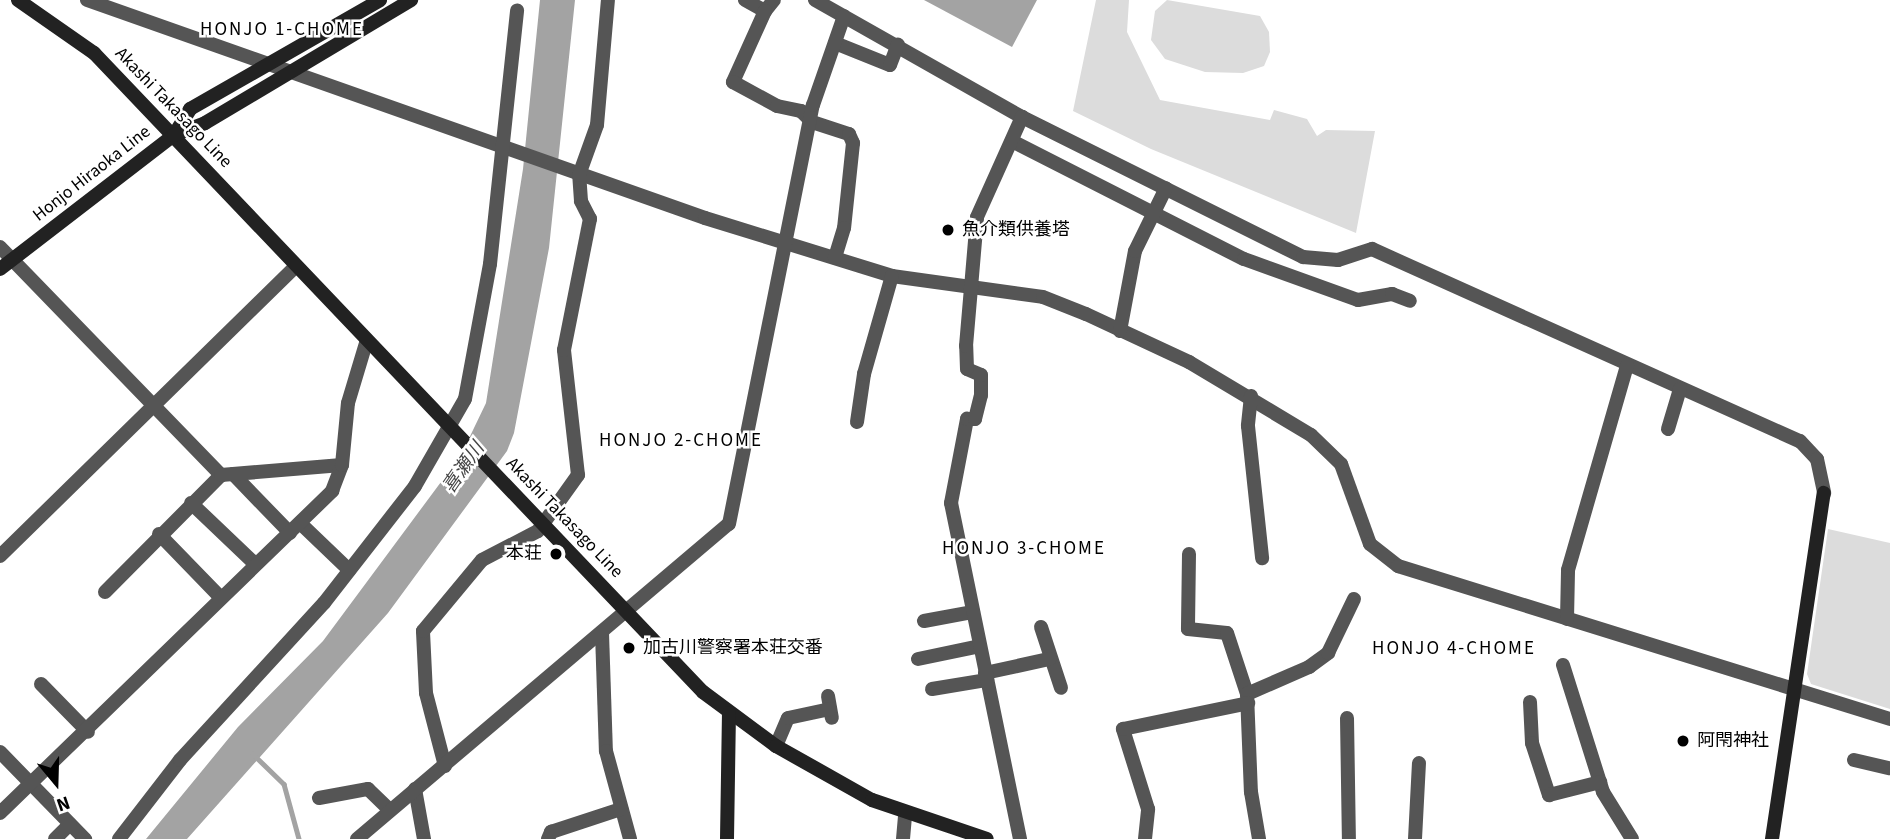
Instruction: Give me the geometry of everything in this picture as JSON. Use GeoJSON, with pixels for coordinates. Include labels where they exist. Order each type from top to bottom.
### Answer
{"type":"FeatureCollection","features":[{"type":"Feature","properties":{"kind":"main road","name":"Akashi Takasago Line"},"geometry":{"type":"LineString","coordinates":[[18,0],[94,53],[174,135],[366,343],[509,488],[695,684],[729,713],[776,746],[905,814],[986,839]]}},
{"type":"Feature","properties":{"kind":"main road"},"geometry":{"type":"LineString","coordinates":[[174,135],[190,109],[380,0]]}},
{"type":"Feature","properties":{"kind":"main road"},"geometry":{"type":"LineString","coordinates":[[174,135],[205,123],[411,0]]}},
{"type":"Feature","properties":{"kind":"main road","name":"Honjo Hiraoka Line"},"geometry":{"type":"LineString","coordinates":[[0,270],[174,135]]}},
{"type":"Feature","properties":{"kind":"main road"},"geometry":{"type":"LineString","coordinates":[[1772,839],[1824,493]]}},
{"type":"Feature","properties":{"kind":"main road"},"geometry":{"type":"LineString","coordinates":[[727,839],[729,713]]}},
{"type":"Feature","properties":{"kind":"street"},"geometry":{"type":"LineString","coordinates":[[86,0],[265,66],[293,71],[579,175],[892,276],[1043,297],[1120,331],[1251,396],[1311,435],[1341,464],[1370,544],[1398,566],[1795,686],[1890,719]]}},
{"type":"Feature","properties":{"kind":"street"},"geometry":{"type":"LineString","coordinates":[[445,766],[426,693],[423,631],[482,560],[538,531],[578,475],[564,350],[590,219],[581,201],[579,175],[597,125],[608,0]]}},
{"type":"Feature","properties":{"kind":"street"},"geometry":{"type":"LineString","coordinates":[[745,0],[769,6],[733,82],[777,106],[801,111],[813,122],[849,134],[853,143],[844,228],[835,258]]}},
{"type":"Feature","properties":{"kind":"street"},"geometry":{"type":"LineString","coordinates":[[815,0],[898,44],[1022,117],[1303,257],[1338,260],[1372,249],[1800,441],[1820,466],[1824,493]]}},
{"type":"Feature","properties":{"kind":"street"},"geometry":{"type":"LineString","coordinates":[[119,839],[180,760],[268,669],[349,570],[415,486],[452,430],[469,386],[497,214],[500,147],[508,123],[517,10]]}},
{"type":"Feature","properties":{"kind":"street"},"geometry":{"type":"LineString","coordinates":[[359,838],[628,613],[729,524],[813,122],[813,105],[844,16]]}},
{"type":"Feature","properties":{"kind":"street"},"geometry":{"type":"LineString","coordinates":[[835,43],[890,65],[898,44]]}},
{"type":"Feature","properties":{"kind":"street"},"geometry":{"type":"LineString","coordinates":[[1020,839],[951,503],[967,419],[975,419],[981,395],[981,375],[967,369],[970,287],[977,217],[1022,117]]}},
{"type":"Feature","properties":{"kind":"street"},"geometry":{"type":"LineString","coordinates":[[1012,141],[1244,259],[1358,300],[1392,294],[1410,301]]}},
{"type":"Feature","properties":{"kind":"street"},"geometry":{"type":"LineString","coordinates":[[1120,331],[1135,251],[1166,188]]}},
{"type":"Feature","properties":{"kind":"street"},"geometry":{"type":"LineString","coordinates":[[0,247],[153,407],[227,474],[349,570]]}},
{"type":"Feature","properties":{"kind":"street"},"geometry":{"type":"LineString","coordinates":[[0,556],[295,267]]}},
{"type":"Feature","properties":{"kind":"street"},"geometry":{"type":"LineString","coordinates":[[857,422],[864,374],[892,276]]}},
{"type":"Feature","properties":{"kind":"street"},"geometry":{"type":"LineString","coordinates":[[0,813],[88,732],[255,564],[332,491],[342,465],[348,403],[366,343]]}},
{"type":"Feature","properties":{"kind":"street"},"geometry":{"type":"LineString","coordinates":[[1567,619],[1568,570],[1627,365]]}},
{"type":"Feature","properties":{"kind":"street"},"geometry":{"type":"LineString","coordinates":[[1668,429],[1680,388]]}},
{"type":"Feature","properties":{"kind":"street"},"geometry":{"type":"LineString","coordinates":[[1251,396],[1248,426],[1262,558]]}},
{"type":"Feature","properties":{"kind":"street"},"geometry":{"type":"LineString","coordinates":[[105,592],[191,503],[227,474],[342,465]]}},
{"type":"Feature","properties":{"kind":"street"},"geometry":{"type":"LineString","coordinates":[[191,503],[255,564]]}},
{"type":"Feature","properties":{"kind":"street"},"geometry":{"type":"LineString","coordinates":[[159,534],[221,598]]}},
{"type":"Feature","properties":{"kind":"street"},"geometry":{"type":"LineString","coordinates":[[1189,554],[1188,629],[1227,633],[1247,699],[1251,792],[1259,839]]}},
{"type":"Feature","properties":{"kind":"street"},"geometry":{"type":"LineString","coordinates":[[1144,839],[1148,809],[1123,729],[1247,699],[1309,667],[1328,653],[1354,599]]}},
{"type":"Feature","properties":{"kind":"street"},"geometry":{"type":"LineString","coordinates":[[924,621],[973,612]]}},
{"type":"Feature","properties":{"kind":"street"},"geometry":{"type":"LineString","coordinates":[[1041,627],[1049,659],[1061,688]]}},
{"type":"Feature","properties":{"kind":"street"},"geometry":{"type":"LineString","coordinates":[[603,633],[606,751],[629,839]]}},
{"type":"Feature","properties":{"kind":"street"},"geometry":{"type":"LineString","coordinates":[[918,659],[980,646]]}},
{"type":"Feature","properties":{"kind":"street"},"geometry":{"type":"LineString","coordinates":[[932,689],[1049,659]]}},
{"type":"Feature","properties":{"kind":"street"},"geometry":{"type":"LineString","coordinates":[[1563,665],[1600,782],[1632,839]]}},
{"type":"Feature","properties":{"kind":"street"},"geometry":{"type":"LineString","coordinates":[[41,684],[88,732]]}},
{"type":"Feature","properties":{"kind":"street"},"geometry":{"type":"LineString","coordinates":[[1530,702],[1532,743],[1549,796],[1600,782]]}},
{"type":"Feature","properties":{"kind":"street"},"geometry":{"type":"LineString","coordinates":[[776,746],[788,718],[830,708]]}},
{"type":"Feature","properties":{"kind":"street"},"geometry":{"type":"LineString","coordinates":[[1347,718],[1349,839]]}},
{"type":"Feature","properties":{"kind":"street"},"geometry":{"type":"LineString","coordinates":[[1332,746],[1347,747]]}},
{"type":"Feature","properties":{"kind":"street"},"geometry":{"type":"LineString","coordinates":[[0,752],[85,839]]}},
{"type":"Feature","properties":{"kind":"street"},"geometry":{"type":"LineString","coordinates":[[1854,760],[1890,768]]}},
{"type":"Feature","properties":{"kind":"street"},"geometry":{"type":"LineString","coordinates":[[1415,839],[1419,763]]}},
{"type":"Feature","properties":{"kind":"street"},"geometry":{"type":"LineString","coordinates":[[318,798],[368,789],[390,810]]}},
{"type":"Feature","properties":{"kind":"street"},"geometry":{"type":"LineString","coordinates":[[415,789],[424,839]]}},
{"type":"Feature","properties":{"kind":"street"},"geometry":{"type":"LineString","coordinates":[[548,839],[551,832],[621,808]]}},
{"type":"Feature","properties":{"kind":"street"},"geometry":{"type":"LineString","coordinates":[[903,839],[905,814]]}},
{"type":"Feature","properties":{"kind":"street"},"geometry":{"type":"LineString","coordinates":[[55,839],[70,824]]}},
{"type":"Feature","properties":{"kind":"shaded area"},"geometry":{"type":"Polygon","coordinates":[[[1096,0],[1129,0],[1127,32],[1160,100],[1270,120],[1274,110],[1307,119],[1317,136],[1326,130],[1375,131],[1356,233],[1151,149],[1073,111],[1096,0]]]}},
{"type":"Feature","properties":{"kind":"shaded area"},"geometry":{"type":"Polygon","coordinates":[[[1167,0],[1260,16],[1269,32],[1270,52],[1264,66],[1243,73],[1205,72],[1165,59],[1151,40],[1155,11],[1167,0]]]}},
{"type":"Feature","properties":{"kind":"shaded area"},"geometry":{"type":"Polygon","coordinates":[[[1828,529],[1890,543],[1890,709],[1811,684],[1807,674],[1828,529]]]}},
{"type":"Feature","properties":{"kind":"water","name":"喜瀬川"},"geometry":{"type":"Polygon","coordinates":[[[540,0],[575,0],[549,248],[514,433],[507,451],[388,613],[187,839],[146,839],[238,727],[323,641],[461,455],[486,403],[523,169],[540,0]]]}},
{"type":"Feature","properties":{"kind":"water"},"geometry":{"type":"Polygon","coordinates":[[[924,0],[1037,0],[1012,47],[924,0]]]}},
{"type":"Feature","properties":{"kind":"waterway"},"geometry":{"type":"LineString","coordinates":[[253,754],[284,784],[299,839]]}},
{"type":"Feature","properties":{"kind":"place","name":"魚介類供養塔"},"geometry":{"type":"Point","coordinates":[948,230]}},
{"type":"Feature","properties":{"kind":"place","name":"本荘"},"geometry":{"type":"Point","coordinates":[556,554]}},
{"type":"Feature","properties":{"kind":"place","name":"加古川警察署本荘交番"},"geometry":{"type":"Point","coordinates":[629,648]}},
{"type":"Feature","properties":{"kind":"place","name":"阿閇神社"},"geometry":{"type":"Point","coordinates":[1683,741]}},
{"type":"Feature","properties":{"kind":"district","name":"HONJO 1-CHOME"},"geometry":{"type":"Point","coordinates":[282,30]}},
{"type":"Feature","properties":{"kind":"district","name":"HONJO 2-CHOME"},"geometry":{"type":"Point","coordinates":[681,441]}},
{"type":"Feature","properties":{"kind":"district","name":"HONJO 3-CHOME"},"geometry":{"type":"Point","coordinates":[1024,549]}},
{"type":"Feature","properties":{"kind":"district","name":"HONJO 4-CHOME"},"geometry":{"type":"Point","coordinates":[1454,649]}}]}
